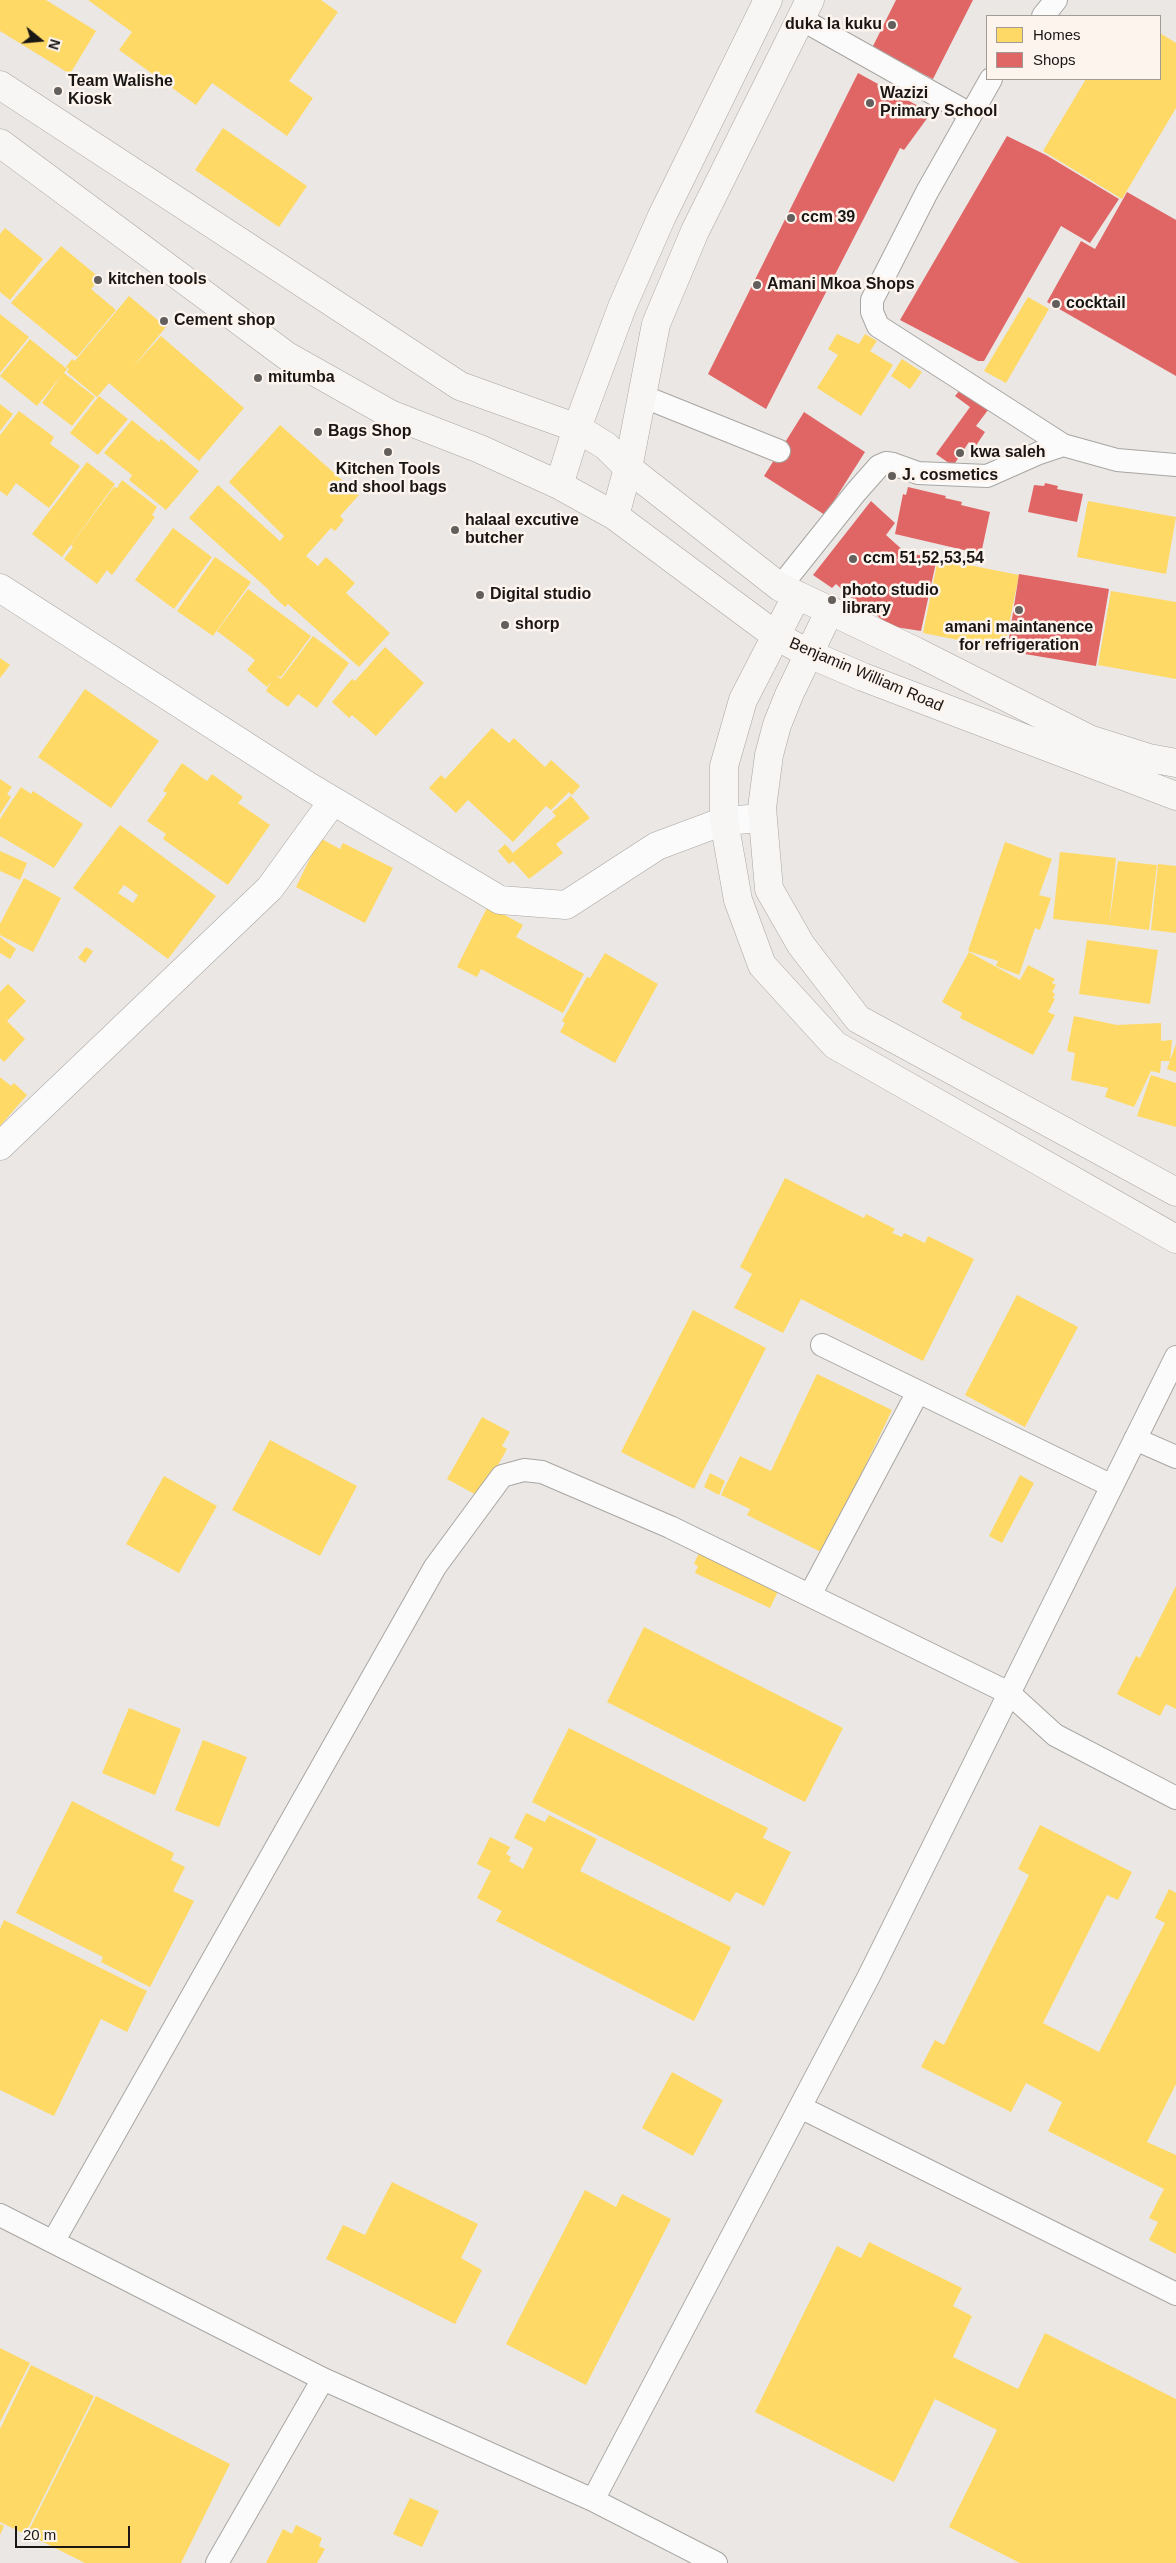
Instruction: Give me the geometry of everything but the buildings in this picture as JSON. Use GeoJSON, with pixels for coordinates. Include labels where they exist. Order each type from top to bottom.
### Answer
{"type":"FeatureCollection","features":[{"type":"Feature","properties":{"kind":"main road"},"geometry":{"type":"LineString","coordinates":[[559,485],[577,428],[622,307],[658,224],[768,0]]}},
{"type":"Feature","properties":{"kind":"main road"},"geometry":{"type":"LineString","coordinates":[[615,516],[628,468],[656,324],[691,239],[806,10]]}},
{"type":"Feature","properties":{"kind":"main road"},"geometry":{"type":"LineString","coordinates":[[0,85],[460,386],[577,428],[606,446],[628,468],[788,591],[1089,739],[1148,758],[1176,763]]}},
{"type":"Feature","properties":{"kind":"main road","name":"Benjamin William Road"},"geometry":{"type":"LineString","coordinates":[[0,143],[287,356],[390,414],[480,449],[559,485],[615,516],[775,635],[809,654],[872,680],[1176,796]]}},
{"type":"Feature","properties":{"kind":"main road"},"geometry":{"type":"LineString","coordinates":[[788,591],[775,635],[743,700],[724,766],[724,821],[738,900],[762,965],[835,1045],[1176,1239]]}},
{"type":"Feature","properties":{"kind":"main road"},"geometry":{"type":"LineString","coordinates":[[830,610],[789,695],[777,725],[769,755],[762,808],[769,889],[801,945],[858,1019],[1176,1192]]}},
{"type":"Feature","properties":{"kind":"street"},"geometry":{"type":"LineString","coordinates":[[0,588],[333,801],[500,900],[566,905],[657,846],[724,821],[762,818]]}},
{"type":"Feature","properties":{"kind":"street"},"geometry":{"type":"LineString","coordinates":[[0,1146],[270,888],[333,801]]}},
{"type":"Feature","properties":{"kind":"lane"},"geometry":{"type":"LineString","coordinates":[[1044,15],[1056,0]]}},
{"type":"Feature","properties":{"kind":"lane"},"geometry":{"type":"LineString","coordinates":[[806,10],[970,114]]}},
{"type":"Feature","properties":{"kind":"lane"},"geometry":{"type":"LineString","coordinates":[[990,80],[927,192],[872,300],[872,312],[878,326],[1063,445],[1117,460],[1176,465]]}},
{"type":"Feature","properties":{"kind":"lane"},"geometry":{"type":"LineString","coordinates":[[642,396],[779,451]]}},
{"type":"Feature","properties":{"kind":"lane"},"geometry":{"type":"LineString","coordinates":[[788,591],[851,487],[879,466],[886,463],[918,473],[987,476],[1039,453],[1063,445]]}},
{"type":"Feature","properties":{"kind":"lane"},"geometry":{"type":"LineString","coordinates":[[822,1345],[1112,1486]]}},
{"type":"Feature","properties":{"kind":"lane"},"geometry":{"type":"LineString","coordinates":[[593,2500],[868,1978],[1176,1357]]}},
{"type":"Feature","properties":{"kind":"lane"},"geometry":{"type":"LineString","coordinates":[[810,1595],[918,1392]]}},
{"type":"Feature","properties":{"kind":"lane"},"geometry":{"type":"LineString","coordinates":[[1135,1439],[1176,1457]]}},
{"type":"Feature","properties":{"kind":"lane"},"geometry":{"type":"LineString","coordinates":[[53,2242],[435,1567],[502,1476],[524,1470],[542,1472],[670,1527],[1009,1693],[1055,1736],[1176,1798]]}},
{"type":"Feature","properties":{"kind":"lane"},"geometry":{"type":"LineString","coordinates":[[800,2107],[1176,2294]]}},
{"type":"Feature","properties":{"kind":"lane"},"geometry":{"type":"LineString","coordinates":[[0,2215],[322,2379],[593,2500],[716,2563]]}},
{"type":"Feature","properties":{"kind":"lane"},"geometry":{"type":"LineString","coordinates":[[218,2563],[322,2379]]}},
{"type":"Feature","properties":{"kind":"place","name":"duka la kuku"},"geometry":{"type":"Point","coordinates":[892,25]}},
{"type":"Feature","properties":{"kind":"place","name":"Team Walishe Kiosk"},"geometry":{"type":"Point","coordinates":[58,91]}},
{"type":"Feature","properties":{"kind":"place","name":"Wazizi Primary School"},"geometry":{"type":"Point","coordinates":[870,103]}},
{"type":"Feature","properties":{"kind":"place","name":"ccm 39"},"geometry":{"type":"Point","coordinates":[791,218]}},
{"type":"Feature","properties":{"kind":"place","name":"kitchen tools"},"geometry":{"type":"Point","coordinates":[98,280]}},
{"type":"Feature","properties":{"kind":"place","name":"Amani Mkoa Shops"},"geometry":{"type":"Point","coordinates":[757,285]}},
{"type":"Feature","properties":{"kind":"place","name":"cocktail"},"geometry":{"type":"Point","coordinates":[1056,304]}},
{"type":"Feature","properties":{"kind":"place","name":"Cement shop"},"geometry":{"type":"Point","coordinates":[164,321]}},
{"type":"Feature","properties":{"kind":"place","name":"mitumba"},"geometry":{"type":"Point","coordinates":[258,378]}},
{"type":"Feature","properties":{"kind":"place","name":"Bags Shop"},"geometry":{"type":"Point","coordinates":[318,432]}},
{"type":"Feature","properties":{"kind":"place","name":"Kitchen Tools and shool bags"},"geometry":{"type":"Point","coordinates":[388,452]}},
{"type":"Feature","properties":{"kind":"place","name":"kwa saleh"},"geometry":{"type":"Point","coordinates":[960,453]}},
{"type":"Feature","properties":{"kind":"place","name":"J. cosmetics"},"geometry":{"type":"Point","coordinates":[892,476]}},
{"type":"Feature","properties":{"kind":"place","name":"halaal excutive butcher"},"geometry":{"type":"Point","coordinates":[455,530]}},
{"type":"Feature","properties":{"kind":"place","name":"ccm 51,52,53,54"},"geometry":{"type":"Point","coordinates":[853,559]}},
{"type":"Feature","properties":{"kind":"place","name":"Digital studio"},"geometry":{"type":"Point","coordinates":[480,595]}},
{"type":"Feature","properties":{"kind":"place","name":"photo studio library"},"geometry":{"type":"Point","coordinates":[832,600]}},
{"type":"Feature","properties":{"kind":"place","name":"amani maintanence for refrigeration"},"geometry":{"type":"Point","coordinates":[1019,610]}},
{"type":"Feature","properties":{"kind":"place","name":"shorp"},"geometry":{"type":"Point","coordinates":[505,625]}}]}
